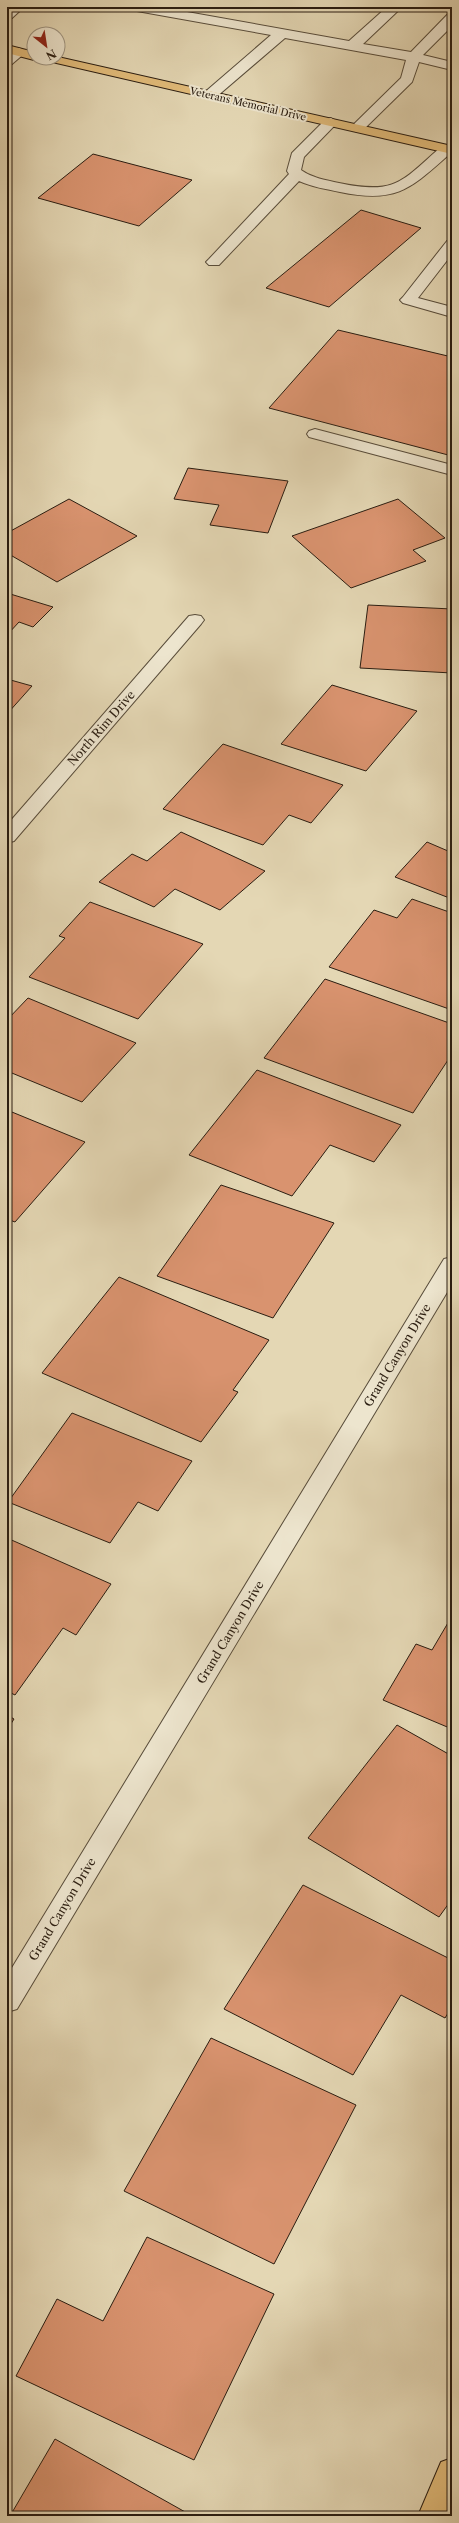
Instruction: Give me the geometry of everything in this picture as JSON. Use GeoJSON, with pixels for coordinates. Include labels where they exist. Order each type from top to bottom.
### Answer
{"type":"FeatureCollection","features":[{"type":"Feature","properties":{"kind":"main road"},"geometry":{"type":"LineString","coordinates":[[13,51],[26,54]]}},
{"type":"Feature","properties":{"kind":"main road","name":"Veterans Memorial Drive"},"geometry":{"type":"LineString","coordinates":[[66,63],[449,149]]}},
{"type":"Feature","properties":{"kind":"main road"},"geometry":{"type":"LineString","coordinates":[[433,2516],[452,2473]]}},
{"type":"Feature","properties":{"kind":"street"},"geometry":{"type":"LineString","coordinates":[[7,15],[17,7]]}},
{"type":"Feature","properties":{"kind":"street"},"geometry":{"type":"LineString","coordinates":[[137,7],[414,57],[452,66]]}},
{"type":"Feature","properties":{"kind":"street"},"geometry":{"type":"LineString","coordinates":[[351,46],[395,7]]}},
{"type":"Feature","properties":{"kind":"street"},"geometry":{"type":"LineString","coordinates":[[357,128],[407,79],[414,57],[452,18]]}},
{"type":"Feature","properties":{"kind":"street"},"geometry":{"type":"LineString","coordinates":[[210,95],[281,34]]}},
{"type":"Feature","properties":{"kind":"street"},"geometry":{"type":"LineString","coordinates":[[7,61],[13,51]]}},
{"type":"Feature","properties":{"kind":"street"},"geometry":{"type":"LineString","coordinates":[[331,122],[297,156],[294,166],[297,174],[305,179],[367,194],[385,194],[400,189],[449,149]]}},
{"type":"Feature","properties":{"kind":"street"},"geometry":{"type":"LineString","coordinates":[[214,262],[297,174]]}},
{"type":"Feature","properties":{"kind":"street"},"geometry":{"type":"LineString","coordinates":[[452,244],[408,300],[452,312]]}},
{"type":"Feature","properties":{"kind":"street"},"geometry":{"type":"LineString","coordinates":[[314,434],[452,470]]}},
{"type":"Feature","properties":{"kind":"street","name":"North Rim Drive"},"geometry":{"type":"LineString","coordinates":[[7,837],[195,620]]}},
{"type":"Feature","properties":{"kind":"street","name":"Grand Canyon Drive"},"geometry":{"type":"LineString","coordinates":[[7,2000],[452,1265]]}},
{"type":"Feature","properties":{"kind":"building"},"geometry":{"type":"Polygon","coordinates":[[[93,154],[192,180],[139,226],[38,198],[93,154]]]}},
{"type":"Feature","properties":{"kind":"building"},"geometry":{"type":"Polygon","coordinates":[[[361,210],[421,228],[329,307],[266,288],[361,210]]]}},
{"type":"Feature","properties":{"kind":"building"},"geometry":{"type":"Polygon","coordinates":[[[338,330],[452,357],[452,456],[269,408],[338,330]]]}},
{"type":"Feature","properties":{"kind":"building"},"geometry":{"type":"Polygon","coordinates":[[[188,468],[288,481],[268,533],[210,525],[219,505],[174,499],[188,468]]]}},
{"type":"Feature","properties":{"kind":"building"},"geometry":{"type":"Polygon","coordinates":[[[69,499],[137,536],[57,582],[7,553],[7,533],[69,499]]]}},
{"type":"Feature","properties":{"kind":"building"},"geometry":{"type":"Polygon","coordinates":[[[398,499],[445,538],[413,550],[426,561],[351,588],[292,536],[398,499]]]}},
{"type":"Feature","properties":{"kind":"building"},"geometry":{"type":"Polygon","coordinates":[[[7,593],[53,607],[33,627],[19,622],[7,635],[7,593]]]}},
{"type":"Feature","properties":{"kind":"building"},"geometry":{"type":"Polygon","coordinates":[[[368,605],[452,609],[452,673],[360,668],[368,605]]]}},
{"type":"Feature","properties":{"kind":"building"},"geometry":{"type":"Polygon","coordinates":[[[7,679],[32,686],[7,714],[7,679]]]}},
{"type":"Feature","properties":{"kind":"building"},"geometry":{"type":"Polygon","coordinates":[[[332,685],[417,711],[366,771],[281,744],[332,685]]]}},
{"type":"Feature","properties":{"kind":"building"},"geometry":{"type":"Polygon","coordinates":[[[223,744],[343,785],[311,823],[289,815],[263,845],[163,809],[223,744]]]}},
{"type":"Feature","properties":{"kind":"building"},"geometry":{"type":"Polygon","coordinates":[[[181,832],[265,871],[220,910],[175,889],[154,907],[99,882],[132,854],[147,861],[181,832]]]}},
{"type":"Feature","properties":{"kind":"building"},"geometry":{"type":"Polygon","coordinates":[[[427,842],[448,851],[452,847],[452,899],[395,877],[427,842]]]}},
{"type":"Feature","properties":{"kind":"building"},"geometry":{"type":"Polygon","coordinates":[[[412,899],[452,913],[452,1010],[329,967],[374,910],[397,918],[412,899]]]}},
{"type":"Feature","properties":{"kind":"building"},"geometry":{"type":"Polygon","coordinates":[[[90,902],[203,944],[138,1019],[29,977],[65,938],[59,936],[90,902]]]}},
{"type":"Feature","properties":{"kind":"building"},"geometry":{"type":"Polygon","coordinates":[[[325,979],[452,1024],[452,1054],[413,1113],[264,1058],[325,979]]]}},
{"type":"Feature","properties":{"kind":"building"},"geometry":{"type":"Polygon","coordinates":[[[28,998],[136,1043],[82,1102],[7,1071],[7,1020],[28,998]]]}},
{"type":"Feature","properties":{"kind":"building"},"geometry":{"type":"Polygon","coordinates":[[[257,1070],[401,1125],[374,1162],[330,1145],[292,1196],[189,1155],[257,1070]]]}},
{"type":"Feature","properties":{"kind":"building"},"geometry":{"type":"Polygon","coordinates":[[[7,1110],[85,1142],[15,1222],[7,1219],[7,1110]]]}},
{"type":"Feature","properties":{"kind":"building"},"geometry":{"type":"Polygon","coordinates":[[[221,1185],[334,1223],[273,1318],[157,1276],[221,1185]]]}},
{"type":"Feature","properties":{"kind":"building"},"geometry":{"type":"Polygon","coordinates":[[[119,1277],[269,1340],[233,1390],[238,1392],[201,1442],[42,1373],[119,1277]]]}},
{"type":"Feature","properties":{"kind":"building"},"geometry":{"type":"Polygon","coordinates":[[[72,1413],[192,1461],[158,1511],[138,1502],[110,1543],[8,1502],[72,1413]]]}},
{"type":"Feature","properties":{"kind":"building"},"geometry":{"type":"Polygon","coordinates":[[[7,1538],[111,1584],[76,1635],[63,1628],[15,1695],[7,1691],[7,1538]]]}},
{"type":"Feature","properties":{"kind":"building"},"geometry":{"type":"Polygon","coordinates":[[[452,1616],[452,1729],[383,1700],[416,1644],[432,1650],[452,1616]]]}},
{"type":"Feature","properties":{"kind":"building"},"geometry":{"type":"Polygon","coordinates":[[[7,1715],[14,1719],[7,1730],[7,1715]]]}},
{"type":"Feature","properties":{"kind":"building"},"geometry":{"type":"Polygon","coordinates":[[[397,1725],[452,1756],[452,1899],[439,1917],[308,1838],[397,1725]]]}},
{"type":"Feature","properties":{"kind":"building"},"geometry":{"type":"Polygon","coordinates":[[[303,1885],[452,1960],[452,2007],[445,2018],[401,1995],[353,2075],[224,2009],[303,1885]]]}},
{"type":"Feature","properties":{"kind":"building"},"geometry":{"type":"Polygon","coordinates":[[[211,2038],[356,2105],[274,2264],[124,2191],[211,2038]]]}},
{"type":"Feature","properties":{"kind":"building"},"geometry":{"type":"Polygon","coordinates":[[[147,2237],[274,2294],[194,2460],[16,2376],[57,2299],[103,2321],[147,2237]]]}},
{"type":"Feature","properties":{"kind":"building"},"geometry":{"type":"Polygon","coordinates":[[[55,2439],[187,2513],[185,2516],[10,2516],[55,2439]]]}}]}
